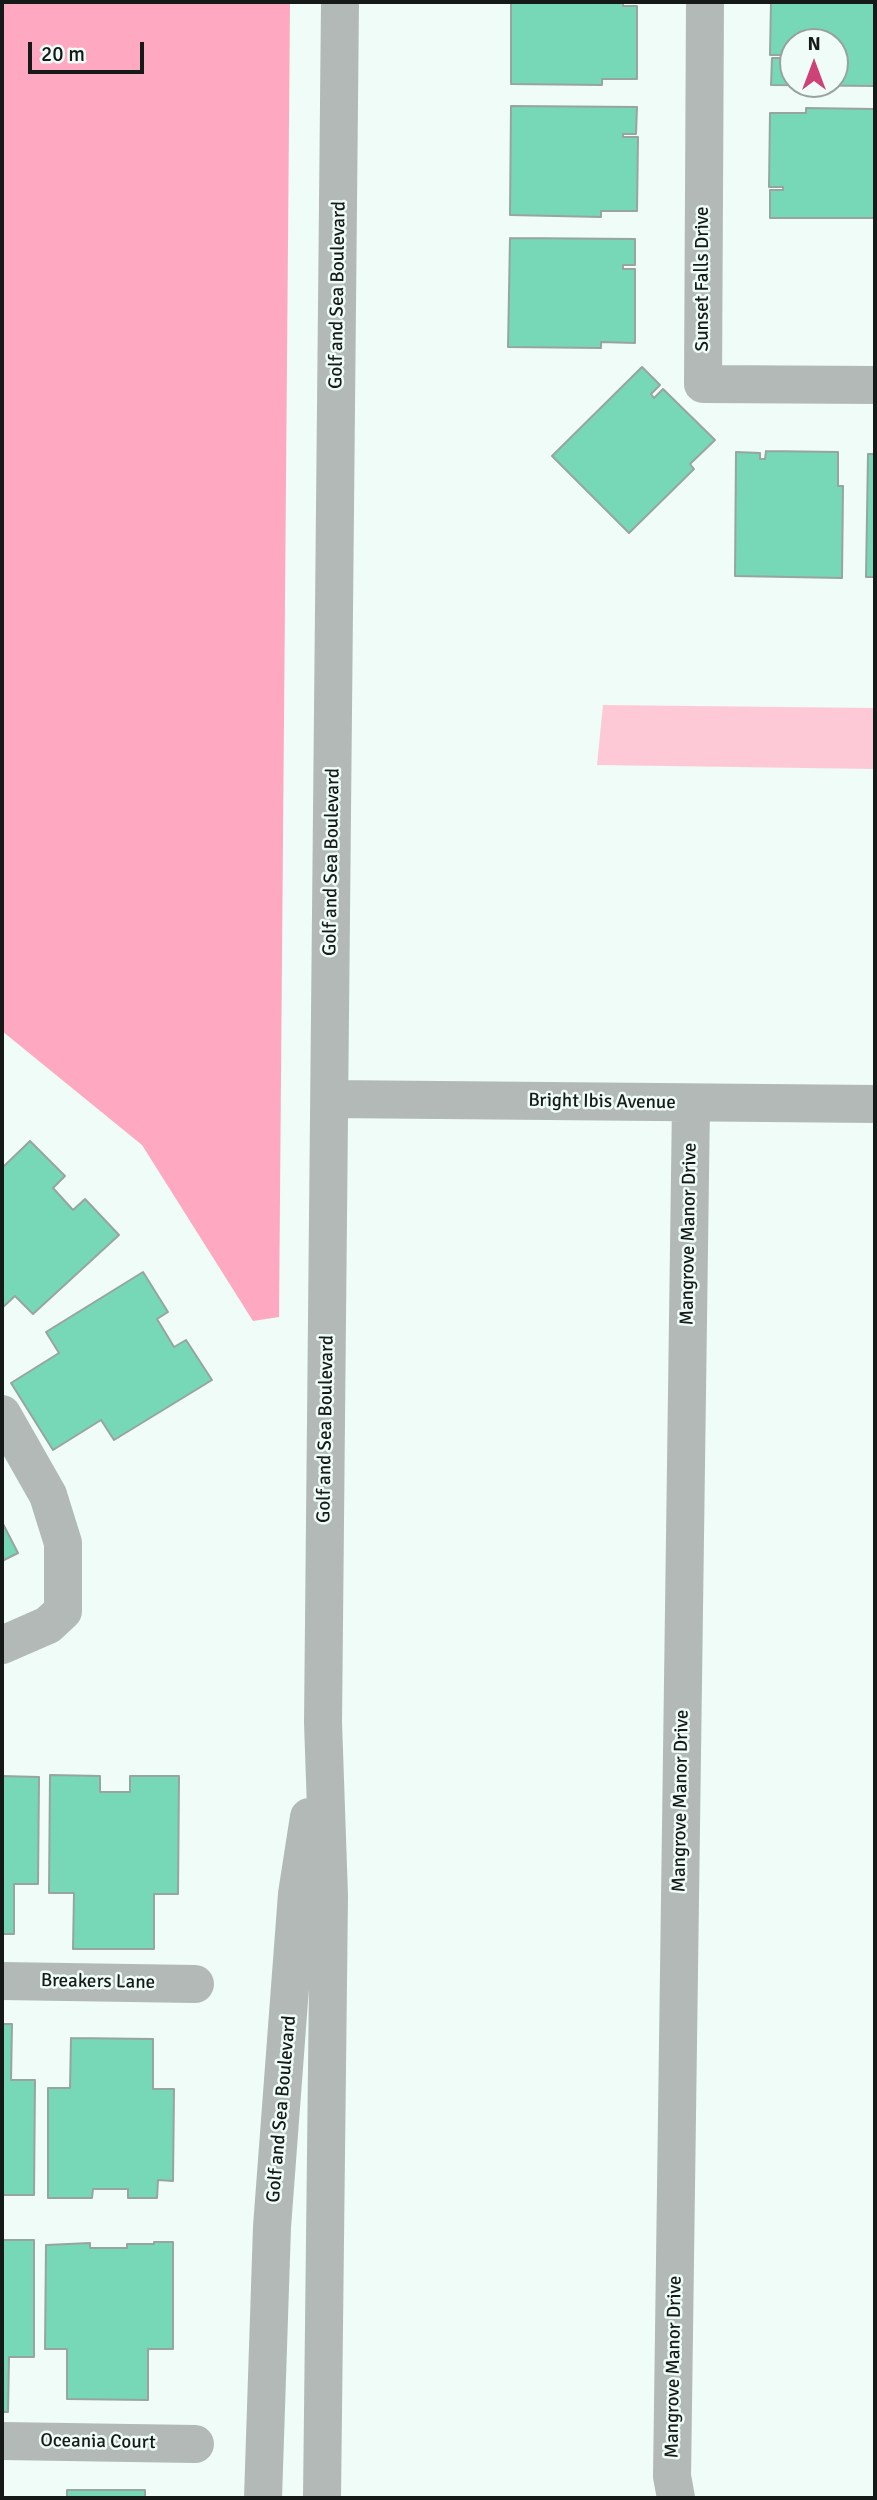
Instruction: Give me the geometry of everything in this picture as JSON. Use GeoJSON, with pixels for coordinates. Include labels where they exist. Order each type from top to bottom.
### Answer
{"type":"FeatureCollection","features":[{"type":"Feature","properties":{"kind":"street","name":"Golf and Sea Boulevard"},"geometry":{"type":"LineString","coordinates":[[322,2498],[329,1896],[324,1721],[340,2]]}},
{"type":"Feature","properties":{"kind":"street","name":"Sunset Falls Drive"},"geometry":{"type":"LineString","coordinates":[[705,2],[703,384],[875,385]]}},
{"type":"Feature","properties":{"kind":"street","name":"Bright Ibis Avenue"},"geometry":{"type":"LineString","coordinates":[[330,1099],[875,1104]]}},
{"type":"Feature","properties":{"kind":"street","name":"Mangrove Manor Drive"},"geometry":{"type":"LineString","coordinates":[[676,2498],[672,2476],[691,1102]]}},
{"type":"Feature","properties":{"kind":"street"},"geometry":{"type":"LineString","coordinates":[[2,1413],[48,1495],[63,1543],[63,1611],[48,1625],[2,1645]]}},
{"type":"Feature","properties":{"kind":"street","name":"Golf and Sea Boulevard"},"geometry":{"type":"LineString","coordinates":[[263,2498],[272,2227],[298,1894],[324,1721]]}},
{"type":"Feature","properties":{"kind":"street","name":"Breakers Lane"},"geometry":{"type":"LineString","coordinates":[[2,1981],[195,1983]]}},
{"type":"Feature","properties":{"kind":"street","name":"Oceania Court"},"geometry":{"type":"LineString","coordinates":[[2,2441],[195,2444]]}},
{"type":"Feature","properties":{"kind":"shaded area"},"geometry":{"type":"Polygon","coordinates":[[[2,2],[290,2],[279,1317],[253,1321],[142,1145],[2,1031],[2,2]]]}},
{"type":"Feature","properties":{"kind":"shaded area"},"geometry":{"type":"Polygon","coordinates":[[[603,705],[875,708],[875,769],[597,765],[603,705]]]}},
{"type":"Feature","properties":{"kind":"building"},"geometry":{"type":"Polygon","coordinates":[[[511,2],[623,2],[623,6],[637,6],[637,79],[602,79],[602,85],[511,84],[511,2]]]}},
{"type":"Feature","properties":{"kind":"building"},"geometry":{"type":"Polygon","coordinates":[[[771,2],[875,2],[875,86],[849,86],[849,28],[779,28],[779,55],[770,55],[771,2]]]}},
{"type":"Feature","properties":{"kind":"building"},"geometry":{"type":"Polygon","coordinates":[[[772,58],[779,58],[779,85],[771,85],[772,58]]]}},
{"type":"Feature","properties":{"kind":"building"},"geometry":{"type":"Polygon","coordinates":[[[511,106],[637,107],[636,134],[623,134],[623,137],[638,137],[637,211],[601,211],[601,217],[510,215],[511,106]]]}},
{"type":"Feature","properties":{"kind":"building"},"geometry":{"type":"Polygon","coordinates":[[[806,108],[875,109],[875,218],[770,218],[770,190],[783,190],[783,187],[769,187],[770,113],[806,113],[806,108]]]}},
{"type":"Feature","properties":{"kind":"building"},"geometry":{"type":"Polygon","coordinates":[[[510,238],[635,239],[635,265],[623,265],[623,269],[635,269],[635,343],[601,342],[601,348],[508,347],[510,238]]]}},
{"type":"Feature","properties":{"kind":"building"},"geometry":{"type":"Polygon","coordinates":[[[642,367],[660,385],[651,394],[654,398],[663,389],[715,440],[690,464],[694,469],[629,533],[552,456],[642,367]]]}},
{"type":"Feature","properties":{"kind":"building"},"geometry":{"type":"Polygon","coordinates":[[[766,451],[838,452],[838,486],[843,486],[842,578],[735,576],[736,452],[760,453],[760,459],[765,459],[766,451]]]}},
{"type":"Feature","properties":{"kind":"building"},"geometry":{"type":"Polygon","coordinates":[[[868,454],[875,454],[875,577],[866,577],[868,454]]]}},
{"type":"Feature","properties":{"kind":"building"},"geometry":{"type":"Polygon","coordinates":[[[30,1141],[65,1176],[53,1188],[73,1210],[85,1199],[119,1235],[33,1314],[15,1296],[2,1308],[2,1168],[30,1141]]]}},
{"type":"Feature","properties":{"kind":"building"},"geometry":{"type":"Polygon","coordinates":[[[143,1272],[168,1312],[157,1319],[174,1347],[186,1340],[212,1380],[114,1440],[101,1420],[53,1450],[11,1383],[59,1353],[46,1332],[143,1272]]]}},
{"type":"Feature","properties":{"kind":"building"},"geometry":{"type":"Polygon","coordinates":[[[2,1522],[18,1553],[2,1561],[2,1522]]]}},
{"type":"Feature","properties":{"kind":"building"},"geometry":{"type":"Polygon","coordinates":[[[50,1775],[100,1776],[100,1792],[130,1792],[130,1776],[179,1776],[178,1894],[154,1894],[154,1949],[73,1949],[74,1893],[49,1893],[50,1775]]]}},
{"type":"Feature","properties":{"kind":"building"},"geometry":{"type":"Polygon","coordinates":[[[2,1776],[39,1777],[38,1884],[14,1884],[14,1934],[2,1934],[2,1776]]]}},
{"type":"Feature","properties":{"kind":"building"},"geometry":{"type":"Polygon","coordinates":[[[2,2024],[12,2024],[11,2080],[35,2080],[34,2195],[2,2195],[2,2024]]]}},
{"type":"Feature","properties":{"kind":"building"},"geometry":{"type":"Polygon","coordinates":[[[71,2038],[153,2039],[153,2089],[174,2089],[173,2181],[158,2180],[157,2198],[128,2198],[128,2189],[93,2189],[92,2198],[48,2198],[48,2088],[70,2088],[71,2038]]]}},
{"type":"Feature","properties":{"kind":"building"},"geometry":{"type":"Polygon","coordinates":[[[2,2240],[34,2240],[34,2357],[9,2357],[8,2412],[2,2412],[2,2240]]]}},
{"type":"Feature","properties":{"kind":"building"},"geometry":{"type":"Polygon","coordinates":[[[173,2242],[173,2349],[148,2349],[148,2400],[67,2399],[67,2349],[45,2349],[46,2245],[90,2243],[90,2248],[127,2248],[127,2244],[173,2242]]]}},
{"type":"Feature","properties":{"kind":"building"},"geometry":{"type":"Polygon","coordinates":[[[67,2490],[145,2490],[145,2498],[67,2498],[67,2490]]]}}]}
